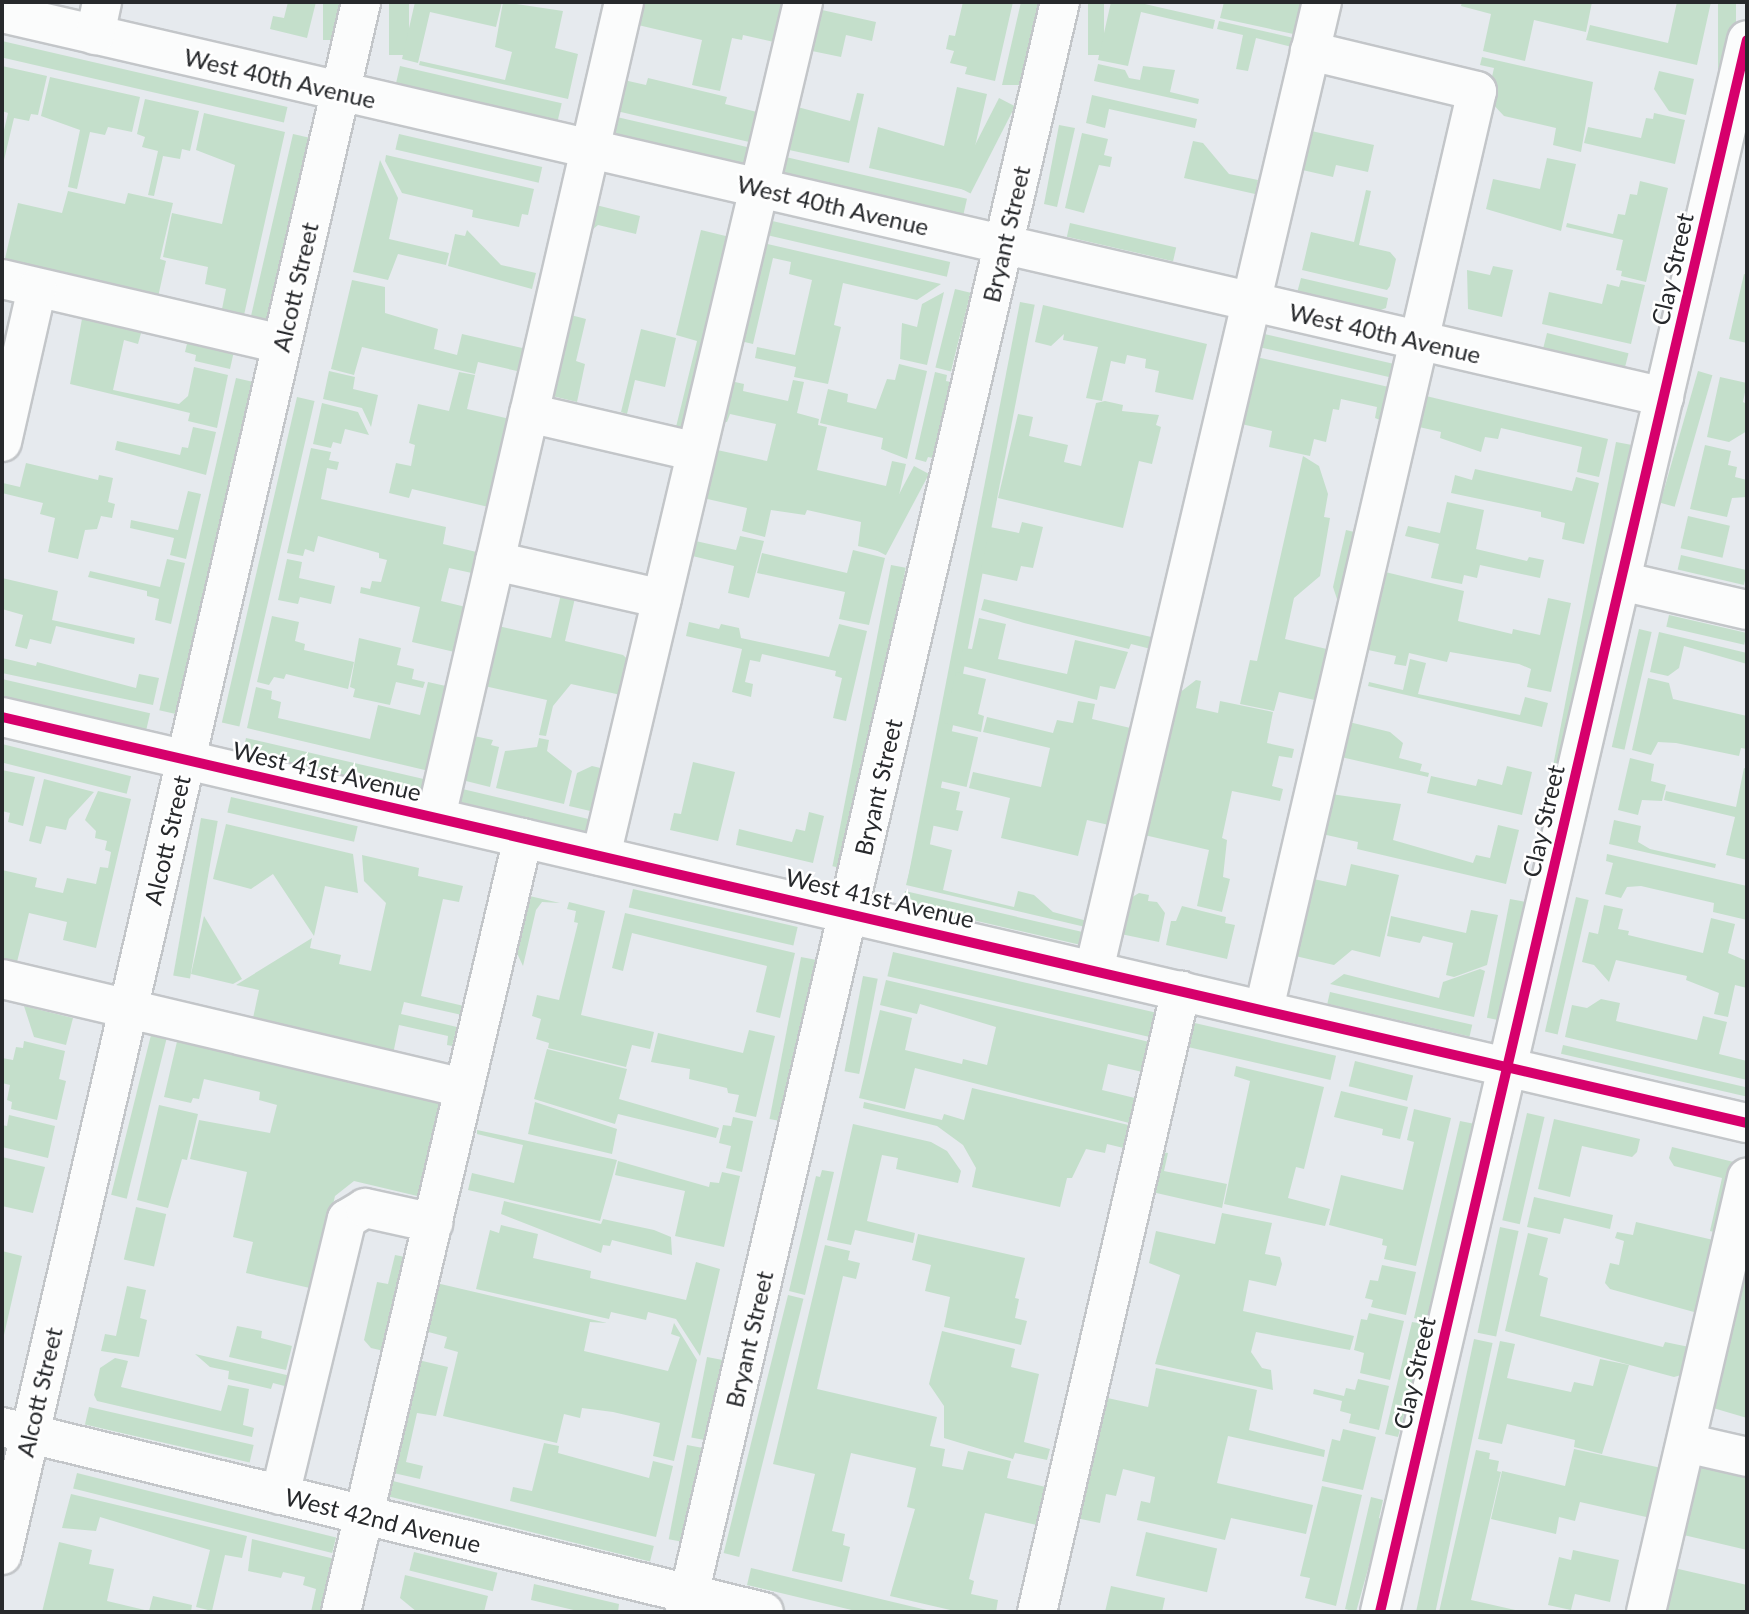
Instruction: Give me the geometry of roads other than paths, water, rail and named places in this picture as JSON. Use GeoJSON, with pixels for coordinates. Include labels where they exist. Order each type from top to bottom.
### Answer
{"type":"FeatureCollection","features":[{"type":"Feature","properties":{"kind":"street","name":"Alcott Street"},"geometry":{"type":"LineString","coordinates":[[2,1555],[16,1430],[128,1009],[361,2]]}},
{"type":"Feature","properties":{"kind":"street"},"geometry":{"type":"LineString","coordinates":[[436,817],[624,2]]}},
{"type":"Feature","properties":{"kind":"street"},"geometry":{"type":"LineString","coordinates":[[601,856],[803,2]]}},
{"type":"Feature","properties":{"kind":"street","name":"Bryant Street"},"geometry":{"type":"LineString","coordinates":[[687,1603],[1060,2]]}},
{"type":"Feature","properties":{"kind":"street"},"geometry":{"type":"LineString","coordinates":[[1094,970],[1322,2]]}},
{"type":"Feature","properties":{"kind":"street","name":"West 40th Avenue"},"geometry":{"type":"LineString","coordinates":[[2,13],[99,18],[340,92],[1664,397]]}},
{"type":"Feature","properties":{"kind":"street"},"geometry":{"type":"LineString","coordinates":[[1264,1009],[1477,91],[1310,51]]}},
{"type":"Feature","properties":{"kind":"street","name":"Clay Street"},"geometry":{"type":"LineString","coordinates":[[1380,1612],[1664,397],[1745,64]]}},
{"type":"Feature","properties":{"kind":"street"},"geometry":{"type":"LineString","coordinates":[[2,442],[19,283],[282,344]]}},
{"type":"Feature","properties":{"kind":"street"},"geometry":{"type":"LineString","coordinates":[[529,414],[696,452]]}},
{"type":"Feature","properties":{"kind":"street"},"geometry":{"type":"LineString","coordinates":[[495,561],[662,599]]}},
{"type":"Feature","properties":{"kind":"street"},"geometry":{"type":"LineString","coordinates":[[1621,581],[1747,610]]}},
{"type":"Feature","properties":{"kind":"street","name":"West 41st Avenue"},"geometry":{"type":"LineString","coordinates":[[2,717],[1508,1065],[1747,1123]]}},
{"type":"Feature","properties":{"kind":"street"},"geometry":{"type":"LineString","coordinates":[[341,1612],[523,838]]}},
{"type":"Feature","properties":{"kind":"street"},"geometry":{"type":"LineString","coordinates":[[2,979],[464,1088]]}},
{"type":"Feature","properties":{"kind":"street"},"geometry":{"type":"LineString","coordinates":[[1037,1612],[1181,990]]}},
{"type":"Feature","properties":{"kind":"street"},"geometry":{"type":"LineString","coordinates":[[1646,1612],[1747,1178]]}},
{"type":"Feature","properties":{"kind":"street"},"geometry":{"type":"LineString","coordinates":[[280,1495],[347,1219],[365,1208],[433,1223]]}},
{"type":"Feature","properties":{"kind":"street","name":"West 42nd Avenue"},"geometry":{"type":"LineString","coordinates":[[16,1430],[363,1515],[687,1603],[764,1612]]}},
{"type":"Feature","properties":{"kind":"street"},"geometry":{"type":"LineString","coordinates":[[1686,1443],[1747,1457]]}}]}
